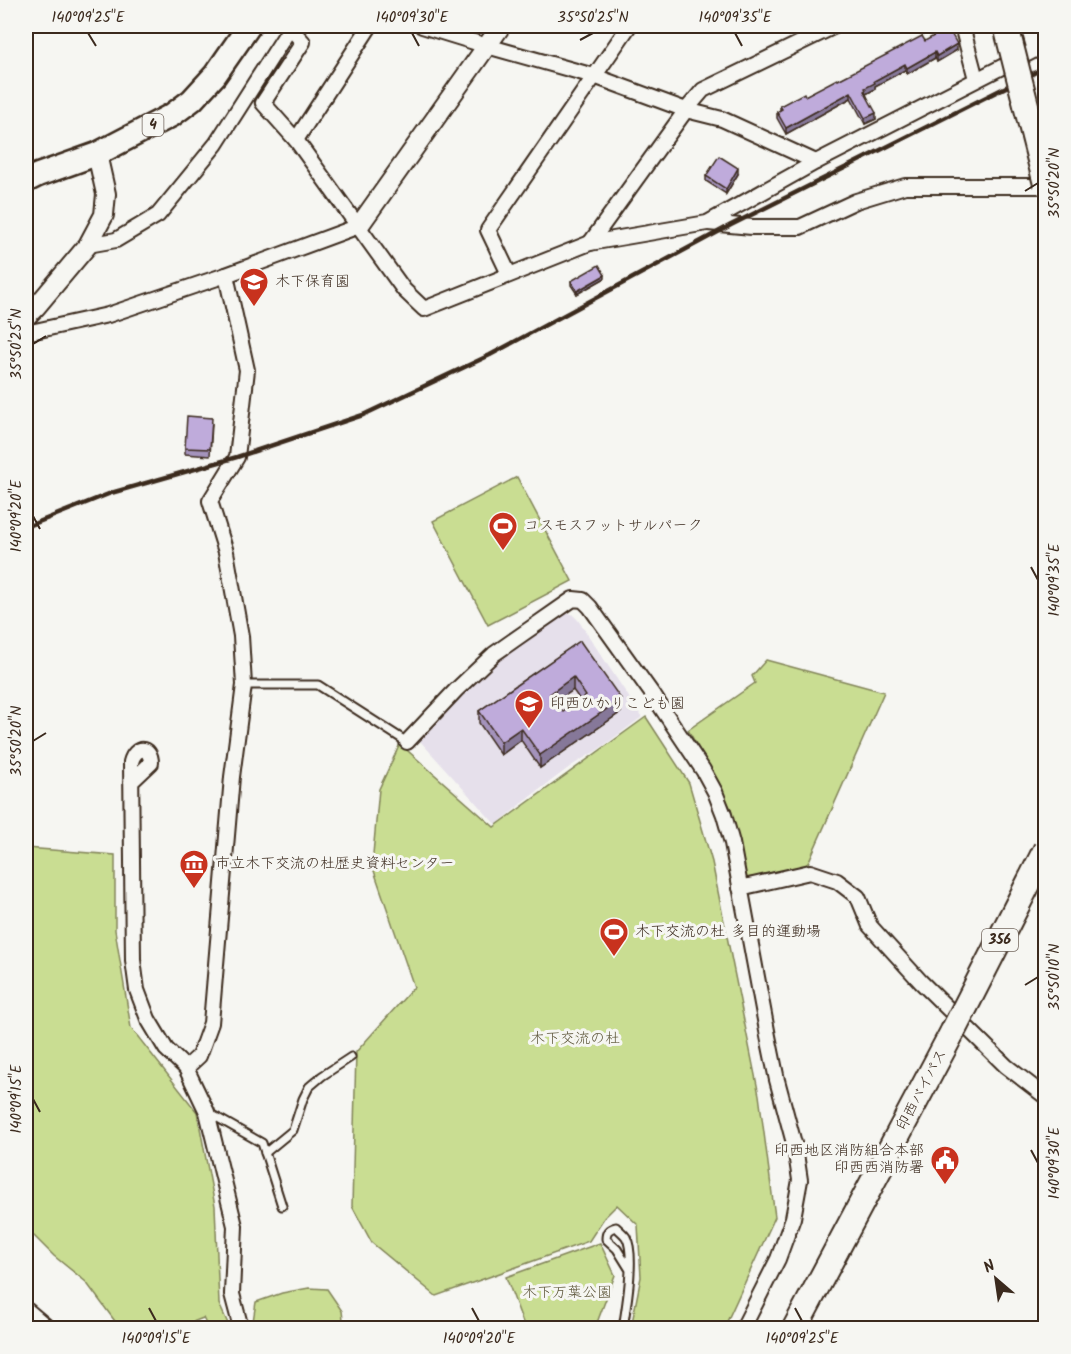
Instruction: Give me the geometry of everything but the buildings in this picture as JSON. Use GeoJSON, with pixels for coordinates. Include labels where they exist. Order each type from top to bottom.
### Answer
{"type":"FeatureCollection","features":[{"type":"Feature","properties":{"kind":"highway"},"geometry":{"type":"LineString","coordinates":[[1006,26],[1046,185]]}},
{"type":"Feature","properties":{"kind":"highway","name":"印西バイパス"},"geometry":{"type":"LineString","coordinates":[[795,1329],[953,1031],[1046,849]]}},
{"type":"Feature","properties":{"kind":"main road","name":"4"},"geometry":{"type":"LineString","coordinates":[[26,181],[97,154],[172,115],[192,100],[215,75],[249,26]]}},
{"type":"Feature","properties":{"kind":"street"},"geometry":{"type":"LineString","coordinates":[[296,140],[370,26]]}},
{"type":"Feature","properties":{"kind":"street"},"geometry":{"type":"LineString","coordinates":[[422,26],[594,76],[686,110],[722,119],[816,162]]}},
{"type":"Feature","properties":{"kind":"street"},"geometry":{"type":"LineString","coordinates":[[26,333],[108,315],[359,226],[501,26]]}},
{"type":"Feature","properties":{"kind":"street"},"geometry":{"type":"LineString","coordinates":[[509,274],[488,230],[629,26]]}},
{"type":"Feature","properties":{"kind":"street"},"geometry":{"type":"LineString","coordinates":[[590,243],[703,90],[836,26]]}},
{"type":"Feature","properties":{"kind":"street"},"geometry":{"type":"LineString","coordinates":[[962,26],[976,79]]}},
{"type":"Feature","properties":{"kind":"street"},"geometry":{"type":"LineString","coordinates":[[707,223],[816,162],[1040,47],[1028,26]]}},
{"type":"Feature","properties":{"kind":"street"},"geometry":{"type":"LineString","coordinates":[[88,245],[116,240],[158,215],[216,144],[290,28],[303,42],[263,103],[296,140],[404,290],[424,309],[590,243],[707,223],[752,227],[800,227],[856,201],[905,186],[1046,185]]}},
{"type":"Feature","properties":{"kind":"street"},"geometry":{"type":"LineString","coordinates":[[26,317],[88,245],[104,215],[106,194],[97,154]]}},
{"type":"Feature","properties":{"kind":"street"},"geometry":{"type":"LineString","coordinates":[[186,1068],[199,1056],[211,1023],[232,777],[244,685],[242,636],[226,552],[210,501],[237,458],[247,370],[226,275]]}},
{"type":"Feature","properties":{"kind":"street"},"geometry":{"type":"LineString","coordinates":[[407,742],[494,654],[573,599],[583,600],[590,607],[703,770],[715,792],[732,843],[768,1036],[795,1147],[800,1180],[793,1218],[778,1259],[743,1329]]}},
{"type":"Feature","properties":{"kind":"street"},"geometry":{"type":"LineString","coordinates":[[131,782],[133,960],[137,990],[148,1019],[166,1049],[186,1068],[207,1112],[234,1226],[232,1294],[241,1329]]}},
{"type":"Feature","properties":{"kind":"street"},"geometry":{"type":"LineString","coordinates":[[740,888],[810,872],[837,880],[858,897],[870,926],[921,982],[1006,1066],[1046,1097]]}},
{"type":"Feature","properties":{"kind":"street"},"geometry":{"type":"LineString","coordinates":[[26,1312],[45,1329]]}},
{"type":"Feature","properties":{"kind":"lane"},"geometry":{"type":"LineString","coordinates":[[244,685],[318,685],[407,742]]}},
{"type":"Feature","properties":{"kind":"lane"},"geometry":{"type":"LineString","coordinates":[[265,1153],[293,1130],[309,1087],[351,1057]]}},
{"type":"Feature","properties":{"kind":"lane"},"geometry":{"type":"LineString","coordinates":[[207,1112],[262,1143],[282,1206]]}},
{"type":"Feature","properties":{"kind":"lane"},"geometry":{"type":"LineString","coordinates":[[623,1329],[629,1288],[630,1270],[631,1252],[626,1237],[616,1227],[610,1228],[606,1233],[606,1239],[617,1249],[630,1270]]}},
{"type":"Feature","properties":{"kind":"shaded area","name":"印西ひかりこども園"},"geometry":{"type":"Polygon","coordinates":[[[561,614],[572,614],[578,620],[642,717],[599,749],[571,766],[496,825],[420,741],[458,698],[513,648],[561,614]]]}},
{"type":"Feature","properties":{"kind":"green space","name":"コスモスフットサルパーク"},"geometry":{"type":"Polygon","coordinates":[[[517,477],[572,581],[488,625],[433,521],[517,477]]]}},
{"type":"Feature","properties":{"kind":"green space"},"geometry":{"type":"Polygon","coordinates":[[[766,660],[884,692],[808,863],[802,871],[745,878],[731,809],[688,730],[755,683],[752,676],[766,660]]]}},
{"type":"Feature","properties":{"kind":"green space","name":"木下交流の杜"},"geometry":{"type":"Polygon","coordinates":[[[646,717],[689,783],[712,862],[759,1095],[775,1217],[724,1328],[631,1328],[641,1277],[638,1225],[617,1205],[604,1218],[589,1241],[436,1296],[372,1243],[352,1206],[356,1052],[414,987],[372,865],[379,789],[400,744],[494,827],[646,717]]]}},
{"type":"Feature","properties":{"kind":"green space"},"geometry":{"type":"Polygon","coordinates":[[[26,848],[115,855],[115,930],[131,1028],[197,1112],[215,1206],[219,1304],[230,1328],[208,1328],[203,1318],[178,1328],[120,1328],[86,1282],[54,1256],[26,1228],[26,848]]]}},
{"type":"Feature","properties":{"kind":"green space","name":"木下万葉公園"},"geometry":{"type":"Polygon","coordinates":[[[600,1243],[615,1275],[595,1328],[525,1328],[506,1277],[600,1243]]]}},
{"type":"Feature","properties":{"kind":"green space"},"geometry":{"type":"Polygon","coordinates":[[[309,1288],[327,1289],[342,1311],[344,1328],[252,1328],[256,1302],[282,1293],[309,1288]]]}},
{"type":"Feature","properties":{"kind":"railway"},"geometry":{"type":"LineString","coordinates":[[26,527],[111,493],[237,457],[363,415],[490,355],[731,225],[1046,67]]}},
{"type":"Feature","properties":{"kind":"place","name":"木下保育園"},"geometry":{"type":"Point","coordinates":[254,308]}},
{"type":"Feature","properties":{"kind":"place","name":"コスモスフットサルパーク"},"geometry":{"type":"Point","coordinates":[503,552]}},
{"type":"Feature","properties":{"kind":"place","name":"印西ひかりこども園"},"geometry":{"type":"Point","coordinates":[529,730]}},
{"type":"Feature","properties":{"kind":"place","name":"市立木下交流の杜歴史資料センター"},"geometry":{"type":"Point","coordinates":[194,890]}},
{"type":"Feature","properties":{"kind":"place","name":"木下交流の杜 多目的運動場"},"geometry":{"type":"Point","coordinates":[614,958]}},
{"type":"Feature","properties":{"kind":"place","name":"印西地区消防組合本部 印西西消防署"},"geometry":{"type":"Point","coordinates":[945,1186]}}]}
